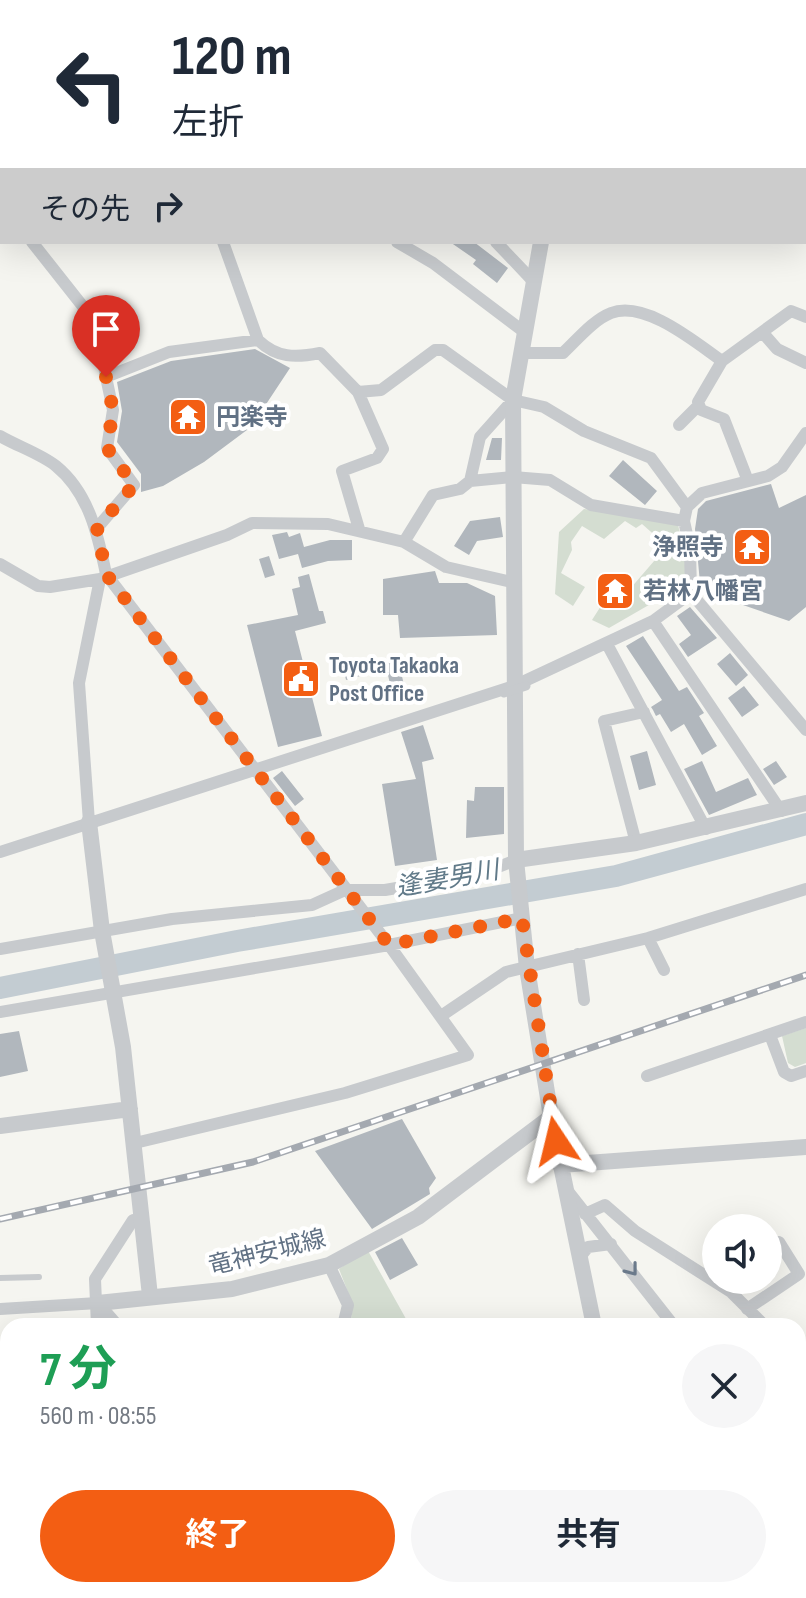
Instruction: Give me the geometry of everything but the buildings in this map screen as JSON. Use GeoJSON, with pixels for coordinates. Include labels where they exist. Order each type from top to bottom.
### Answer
{"type":"FeatureCollection","features":[{"type":"Feature","properties":{"kind":"street"},"geometry":{"type":"LineString","coordinates":[[34,244],[96,323],[113,410],[107,448],[134,485],[97,528]]}},
{"type":"Feature","properties":{"kind":"street"},"geometry":{"type":"LineString","coordinates":[[228,244],[258,340],[282,356],[320,353],[358,392],[383,449],[377,458],[342,471],[359,529]]}},
{"type":"Feature","properties":{"kind":"street"},"geometry":{"type":"LineString","coordinates":[[400,244],[433,263],[523,331]]}},
{"type":"Feature","properties":{"kind":"street"},"geometry":{"type":"LineString","coordinates":[[498,244],[533,281]]}},
{"type":"Feature","properties":{"kind":"street"},"geometry":{"type":"LineString","coordinates":[[541,244],[513,400],[516,864],[527,968],[551,1117],[592,1318]]}},
{"type":"Feature","properties":{"kind":"street"},"geometry":{"type":"LineString","coordinates":[[520,353],[563,353],[607,314],[623,309],[673,327],[722,361]]}},
{"type":"Feature","properties":{"kind":"street"},"geometry":{"type":"LineString","coordinates":[[679,425],[698,406],[722,361],[791,311],[806,317]]}},
{"type":"Feature","properties":{"kind":"street"},"geometry":{"type":"LineString","coordinates":[[763,333],[777,349],[806,363]]}},
{"type":"Feature","properties":{"kind":"street"},"geometry":{"type":"LineString","coordinates":[[106,377],[169,352],[258,340]]}},
{"type":"Feature","properties":{"kind":"street"},"geometry":{"type":"LineString","coordinates":[[358,392],[381,390],[435,350],[443,350],[513,400],[544,407],[584,431],[651,458],[687,507]]}},
{"type":"Feature","properties":{"kind":"street"},"geometry":{"type":"LineString","coordinates":[[470,481],[480,437],[513,400]]}},
{"type":"Feature","properties":{"kind":"street"},"geometry":{"type":"LineString","coordinates":[[698,406],[724,419],[748,481]]}},
{"type":"Feature","properties":{"kind":"street"},"geometry":{"type":"LineString","coordinates":[[806,433],[782,467],[768,476],[702,493],[687,507],[684,521],[690,548],[691,593],[806,730]]}},
{"type":"Feature","properties":{"kind":"street"},"geometry":{"type":"LineString","coordinates":[[0,436],[56,466],[82,498],[97,528],[103,577],[79,683],[89,822],[102,934],[114,992],[135,1143],[150,1296]]}},
{"type":"Feature","properties":{"kind":"street"},"geometry":{"type":"LineString","coordinates":[[404,542],[433,495],[460,489],[470,481],[513,477],[550,480],[591,505],[684,521]]}},
{"type":"Feature","properties":{"kind":"street"},"geometry":{"type":"LineString","coordinates":[[0,564],[38,586],[103,577],[216,539],[252,523],[328,524],[404,542],[446,567],[512,582]]}},
{"type":"Feature","properties":{"kind":"street"},"geometry":{"type":"LineString","coordinates":[[103,577],[387,942],[468,1055],[345,1093],[135,1143]]}},
{"type":"Feature","properties":{"kind":"street"},"geometry":{"type":"LineString","coordinates":[[0,852],[515,689],[653,621],[691,593]]}},
{"type":"Feature","properties":{"kind":"street"},"geometry":{"type":"LineString","coordinates":[[653,621],[781,811]]}},
{"type":"Feature","properties":{"kind":"street"},"geometry":{"type":"LineString","coordinates":[[607,644],[706,829]]}},
{"type":"Feature","properties":{"kind":"street"},"geometry":{"type":"LineString","coordinates":[[636,843],[604,721],[644,712]]}},
{"type":"Feature","properties":{"kind":"street"},"geometry":{"type":"LineString","coordinates":[[0,949],[102,934],[172,919],[312,905],[347,891],[385,890],[483,873],[516,864],[706,829],[806,803]]}},
{"type":"Feature","properties":{"kind":"street"},"geometry":{"type":"LineString","coordinates":[[441,1016],[506,972],[648,938],[806,889]]}},
{"type":"Feature","properties":{"kind":"street"},"geometry":{"type":"LineString","coordinates":[[0,1012],[521,916]]}},
{"type":"Feature","properties":{"kind":"street"},"geometry":{"type":"LineString","coordinates":[[648,938],[664,970]]}},
{"type":"Feature","properties":{"kind":"street"},"geometry":{"type":"LineString","coordinates":[[578,954],[584,1000]]}},
{"type":"Feature","properties":{"kind":"street"},"geometry":{"type":"LineString","coordinates":[[647,1076],[806,1022]]}},
{"type":"Feature","properties":{"kind":"street"},"geometry":{"type":"LineString","coordinates":[[770,1035],[784,1072],[791,1076],[806,1071]]}},
{"type":"Feature","properties":{"kind":"street"},"geometry":{"type":"LineString","coordinates":[[0,1126],[130,1109]]}},
{"type":"Feature","properties":{"kind":"street","name":"竜神安城線"},"geometry":{"type":"LineString","coordinates":[[0,1309],[98,1303],[232,1289],[329,1265],[418,1217],[551,1117]]}},
{"type":"Feature","properties":{"kind":"street"},"geometry":{"type":"LineString","coordinates":[[560,1165],[806,1147]]}},
{"type":"Feature","properties":{"kind":"street"},"geometry":{"type":"LineString","coordinates":[[565,1188],[668,1318]]}},
{"type":"Feature","properties":{"kind":"street"},"geometry":{"type":"LineString","coordinates":[[585,1214],[605,1205],[635,1231],[702,1270]]}},
{"type":"Feature","properties":{"kind":"street"},"geometry":{"type":"LineString","coordinates":[[97,1318],[95,1279],[133,1220]]}},
{"type":"Feature","properties":{"kind":"street"},"geometry":{"type":"LineString","coordinates":[[580,1257],[588,1247],[611,1244]]}},
{"type":"Feature","properties":{"kind":"street"},"geometry":{"type":"LineString","coordinates":[[782,1247],[799,1274],[782,1285]]}},
{"type":"Feature","properties":{"kind":"street"},"geometry":{"type":"LineString","coordinates":[[329,1265],[348,1305],[345,1318]]}},
{"type":"Feature","properties":{"kind":"street"},"geometry":{"type":"LineString","coordinates":[[733,1294],[757,1318]]}},
{"type":"Feature","properties":{"kind":"street"},"geometry":{"type":"LineString","coordinates":[[747,1309],[769,1294]]}},
{"type":"Feature","properties":{"kind":"street"},"geometry":{"type":"LineString","coordinates":[[98,1303],[111,1318]]}},
{"type":"Feature","properties":{"kind":"lane"},"geometry":{"type":"LineString","coordinates":[[0,1278],[39,1277]]}},
{"type":"Feature","properties":{"kind":"shaded area"},"geometry":{"type":"Polygon","coordinates":[[[584,509],[677,521],[688,565],[680,587],[609,628],[592,620],[606,598],[617,604],[667,546],[642,524],[636,528],[625,521],[604,539],[582,526],[571,542],[572,550],[561,573],[585,587],[573,606],[555,594],[559,532],[584,509]]]}},
{"type":"Feature","properties":{"kind":"shaded area"},"geometry":{"type":"Polygon","coordinates":[[[806,1028],[806,1063],[795,1067],[788,1063],[782,1036],[806,1028]]]}},
{"type":"Feature","properties":{"kind":"shaded area"},"geometry":{"type":"Polygon","coordinates":[[[367,1249],[406,1318],[351,1318],[353,1305],[339,1269],[367,1249]]]}},
{"type":"Feature","properties":{"kind":"waterway","name":"逢妻男川"},"geometry":{"type":"LineString","coordinates":[[0,988],[237,941],[616,876],[806,824]]}},
{"type":"Feature","properties":{"kind":"railway"},"geometry":{"type":"LineString","coordinates":[[0,1219],[253,1162],[806,975]]}},
{"type":"Feature","properties":{"kind":"place","name":"円楽寺"},"geometry":{"type":"Point","coordinates":[188,417]}},
{"type":"Feature","properties":{"kind":"place","name":"浄照寺"},"geometry":{"type":"Point","coordinates":[752,547]}},
{"type":"Feature","properties":{"kind":"place","name":"若林八幡宮"},"geometry":{"type":"Point","coordinates":[615,591]}},
{"type":"Feature","properties":{"kind":"place","name":"Toyota Takaoka Post Office"},"geometry":{"type":"Point","coordinates":[301,679]}},
{"type":"Feature","properties":{"kind":"route"},"geometry":{"type":"LineString","coordinates":[[106,377],[113,410],[107,448],[134,485],[130,494],[97,528],[106,574],[389,945],[522,918],[527,968],[556,1141]]}}]}
